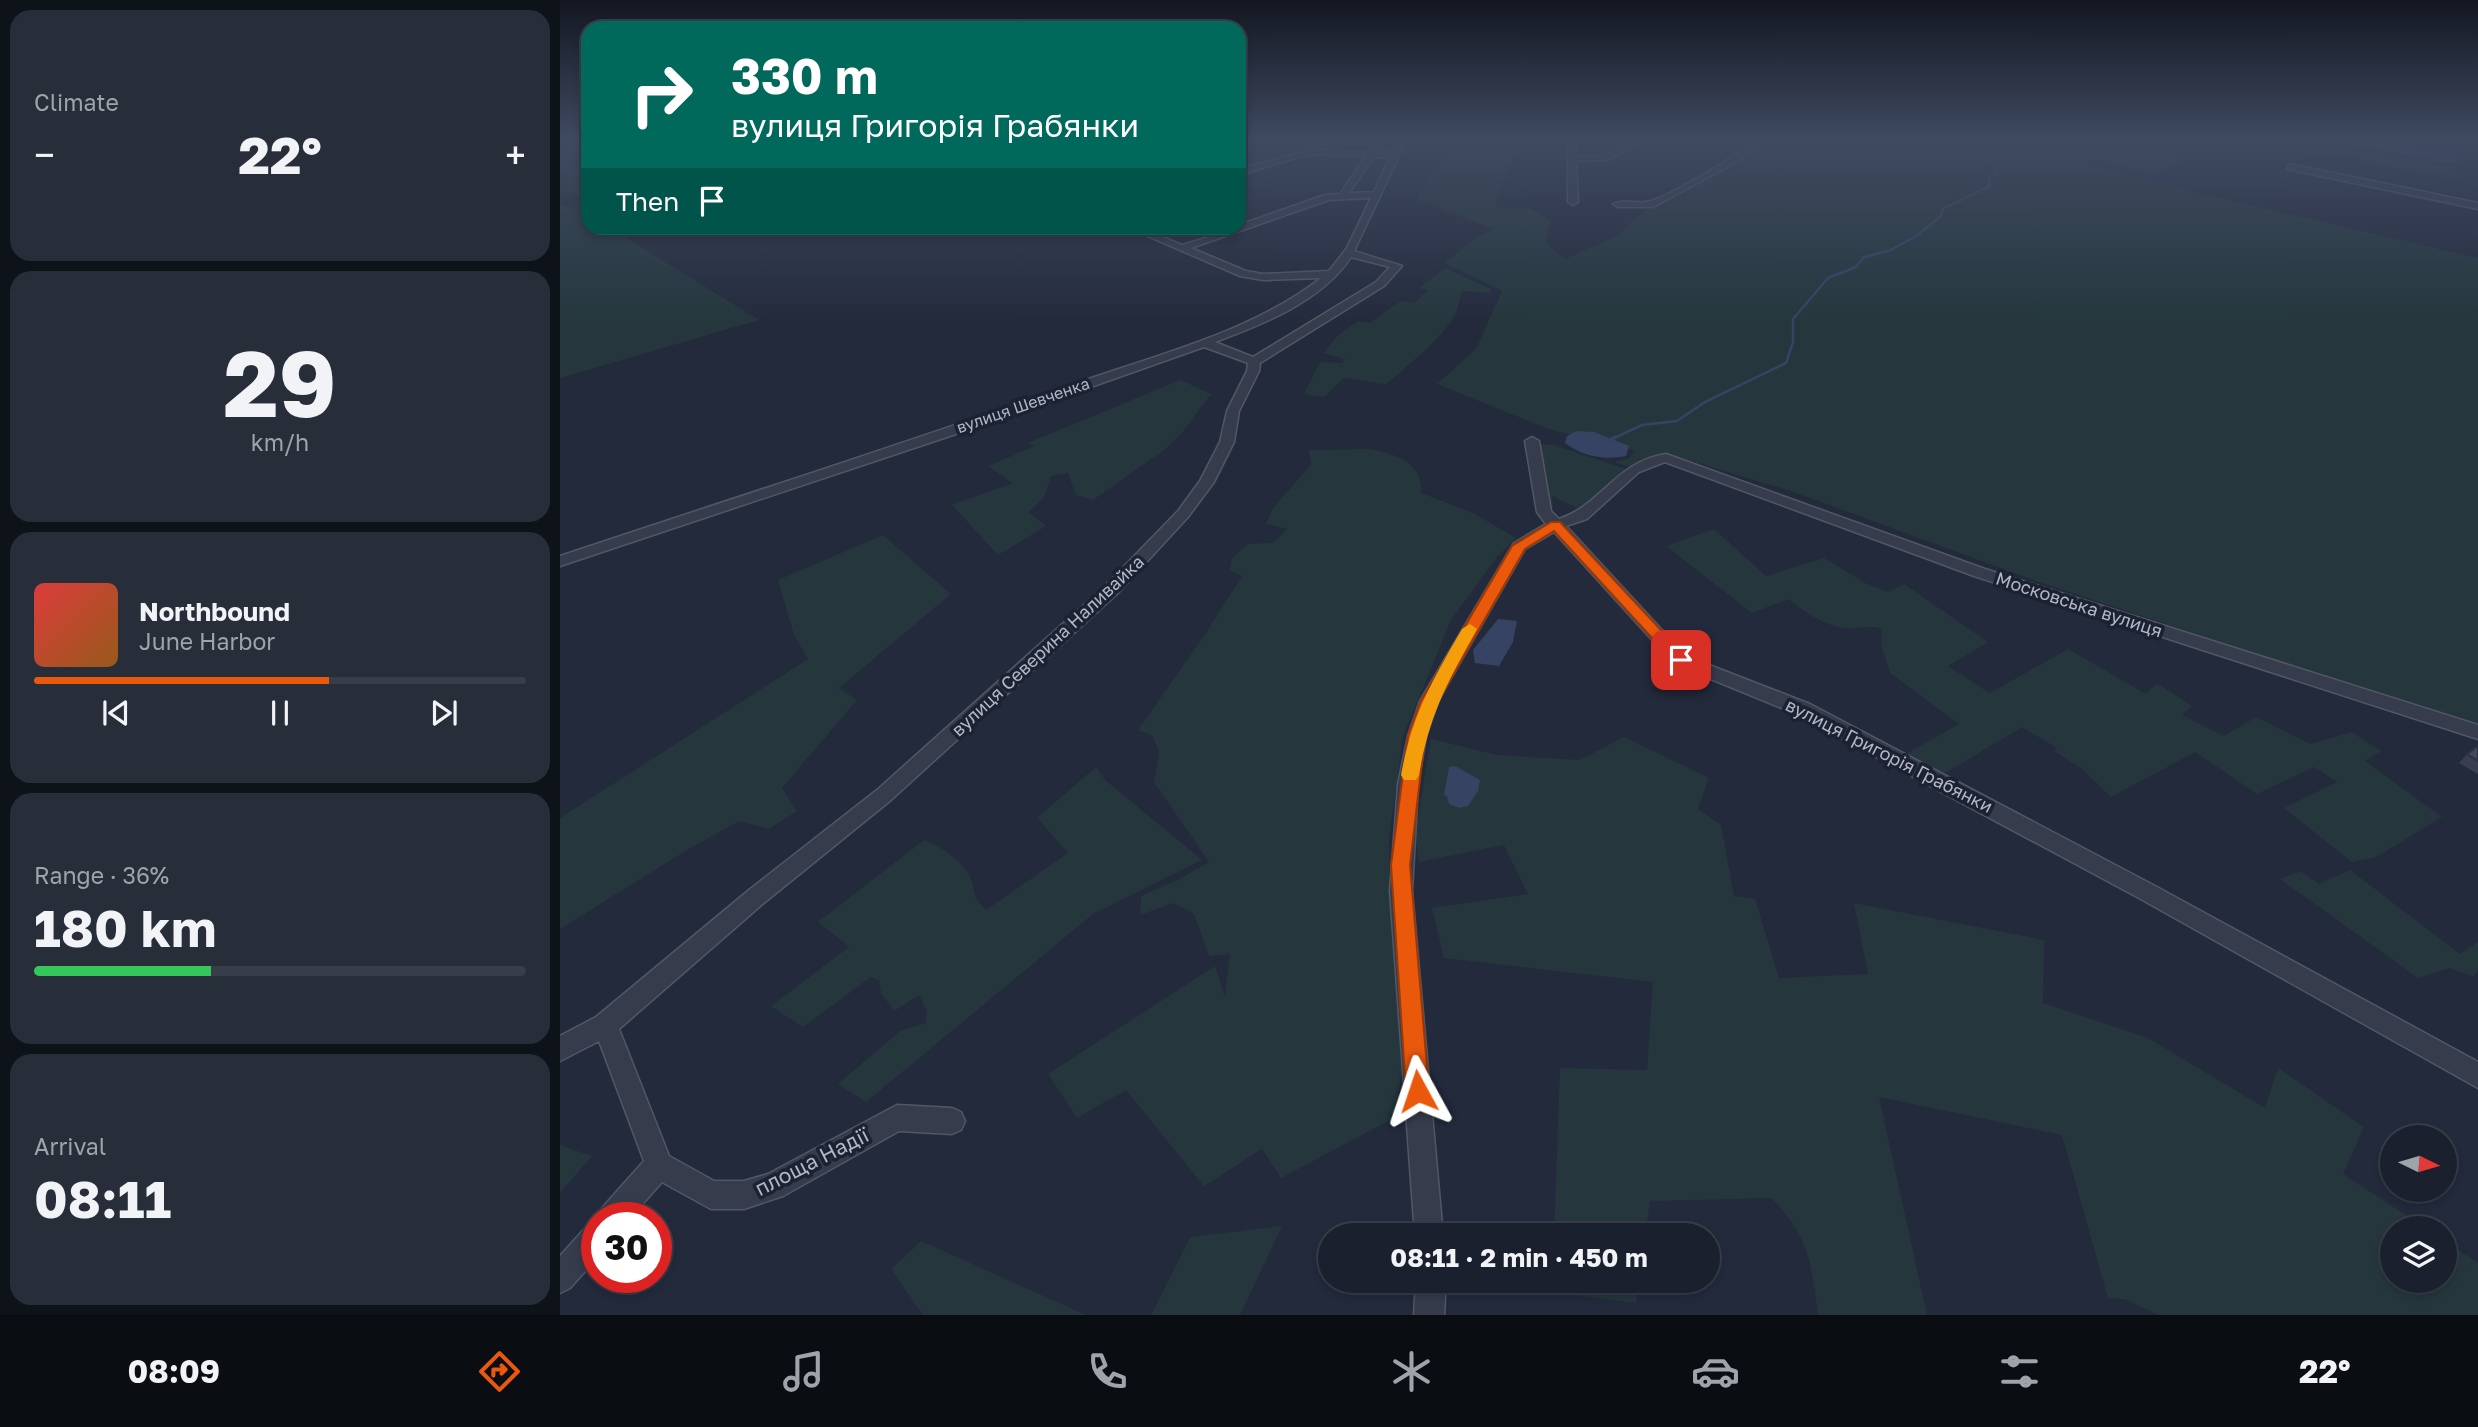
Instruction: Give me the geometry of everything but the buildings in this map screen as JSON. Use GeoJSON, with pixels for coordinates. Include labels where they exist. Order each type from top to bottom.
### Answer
{"type":"FeatureCollection","features":[{"type":"Feature","properties":{"kind":"street"},"geometry":{"type":"LineString","coordinates":[[1246,227],[1321,202]]}},
{"type":"Feature","properties":{"kind":"street","name":"вулиця Шевченка"},"geometry":{"type":"LineString","coordinates":[[560,561],[1054,396],[1203,342],[1284,306],[1333,274],[1349,253],[1373,202]]}},
{"type":"Feature","properties":{"kind":"street"},"geometry":{"type":"LineString","coordinates":[[1618,204],[1650,205],[1655,202]]}},
{"type":"Feature","properties":{"kind":"street"},"geometry":{"type":"LineString","coordinates":[[2460,202],[2478,206]]}},
{"type":"Feature","properties":{"kind":"street"},"geometry":{"type":"LineString","coordinates":[[1151,235],[1251,276],[1333,274]]}},
{"type":"Feature","properties":{"kind":"street"},"geometry":{"type":"LineString","coordinates":[[1182,248],[1222,235]]}},
{"type":"Feature","properties":{"kind":"street"},"geometry":{"type":"LineString","coordinates":[[1203,342],[1254,361],[1380,284],[1397,266],[1394,263],[1349,253]]}},
{"type":"Feature","properties":{"kind":"street","name":"вулиця Северина Наливайка"},"geometry":{"type":"LineString","coordinates":[[560,1049],[605,1026],[757,896],[936,750],[1112,589],[1183,514],[1207,482],[1227,442],[1233,411],[1253,371],[1254,361]]}},
{"type":"Feature","properties":{"kind":"street","name":"вулиця Григорія Грабянки"},"geometry":{"type":"LineString","coordinates":[[1532,441],[1544,512],[1681,660],[1803,709],[2147,891],[2478,1076]]}},
{"type":"Feature","properties":{"kind":"street","name":"Московська вулиця"},"geometry":{"type":"LineString","coordinates":[[1555,524],[1582,516],[1634,469],[1653,460],[1666,458],[1799,511],[1975,571],[2478,732]]}},
{"type":"Feature","properties":{"kind":"street"},"geometry":{"type":"LineString","coordinates":[[1428,1223],[1401,891],[1407,797],[1417,736],[1429,701],[1519,546],[1555,524]]}},
{"type":"Feature","properties":{"kind":"street"},"geometry":{"type":"LineString","coordinates":[[605,1026],[659,1165],[626,1202]]}},
{"type":"Feature","properties":{"kind":"street","name":"площа Надії"},"geometry":{"type":"LineString","coordinates":[[659,1165],[711,1195],[744,1195],[773,1186],[898,1118],[952,1121]]}},
{"type":"Feature","properties":{"kind":"street"},"geometry":{"type":"LineString","coordinates":[[560,1278],[581,1254]]}},
{"type":"Feature","properties":{"kind":"street"},"geometry":{"type":"LineString","coordinates":[[1429,1315],[1430,1293]]}},
{"type":"Feature","properties":{"kind":"shaded area"},"geometry":{"type":"Polygon","coordinates":[[[1425,202],[1496,202],[1494,207],[1530,208],[1550,220],[1546,243],[1565,259],[1617,236],[1655,202],[2239,202],[2478,258],[2478,727],[2039,582],[1794,492],[1678,457],[1662,455],[1629,467],[1614,462],[1630,458],[1634,450],[1548,429],[1437,384],[1476,349],[1502,291],[1445,263],[1477,237],[1493,229],[1425,202]]]}},
{"type":"Feature","properties":{"kind":"shaded area"},"geometry":{"type":"Polygon","coordinates":[[[560,204],[581,212],[581,235],[621,235],[759,320],[560,378],[560,204]]]}},
{"type":"Feature","properties":{"kind":"shaded area"},"geometry":{"type":"Polygon","coordinates":[[[1445,268],[1491,289],[1490,293],[1462,291],[1456,312],[1444,331],[1386,384],[1344,378],[1324,397],[1304,394],[1320,362],[1342,363],[1345,359],[1324,353],[1337,336],[1358,321],[1370,323],[1401,301],[1415,303],[1428,290],[1419,288],[1445,268]]]}},
{"type":"Feature","properties":{"kind":"shaded area"},"geometry":{"type":"Polygon","coordinates":[[[1180,380],[1211,394],[1181,434],[1164,450],[1093,500],[1076,495],[1068,473],[1051,476],[1044,497],[1029,512],[1046,526],[998,555],[952,505],[1013,483],[988,466],[1035,446],[1028,443],[1180,380]]]}},
{"type":"Feature","properties":{"kind":"shaded area"},"geometry":{"type":"Polygon","coordinates":[[[1535,444],[1554,445],[1626,469],[1607,490],[1577,508],[1552,496],[1553,508],[1547,511],[1535,444]]]}},
{"type":"Feature","properties":{"kind":"shaded area"},"geometry":{"type":"Polygon","coordinates":[[[1369,449],[1389,453],[1406,461],[1418,474],[1421,493],[1473,513],[1516,538],[1497,557],[1451,620],[1403,736],[1389,839],[1390,883],[1412,1021],[1394,1118],[1281,1178],[1262,1149],[1204,1186],[1126,1090],[1077,1118],[1048,1074],[1215,966],[1225,997],[1230,954],[1209,956],[1194,914],[1173,903],[1140,915],[1141,896],[1180,879],[1209,862],[1154,782],[1159,753],[1153,736],[1138,730],[1242,576],[1230,570],[1232,558],[1248,544],[1273,543],[1287,529],[1266,524],[1273,508],[1311,465],[1309,450],[1369,449]]]}},
{"type":"Feature","properties":{"kind":"shaded area"},"geometry":{"type":"Polygon","coordinates":[[[1714,529],[1766,576],[1824,558],[1867,584],[1888,592],[1904,584],[1988,642],[1948,666],[1990,693],[2068,649],[2146,694],[2157,683],[2192,706],[2182,715],[2224,736],[2256,717],[2310,744],[2352,732],[2381,751],[2365,761],[2442,817],[2376,857],[2352,862],[2284,808],[2337,782],[2314,767],[2257,794],[2195,752],[2111,797],[2081,768],[2054,751],[2057,748],[2022,727],[1942,775],[1906,754],[1959,724],[1890,673],[1881,644],[1882,629],[1848,628],[1828,624],[1788,599],[1752,613],[1666,546],[1714,529]]]}},
{"type":"Feature","properties":{"kind":"shaded area"},"geometry":{"type":"Polygon","coordinates":[[[883,535],[951,594],[839,688],[857,700],[782,788],[797,811],[769,829],[739,821],[560,929],[560,818],[808,659],[794,635],[778,580],[883,535]]]}},
{"type":"Feature","properties":{"kind":"shaded area"},"geometry":{"type":"Polygon","coordinates":[[[1624,737],[1709,778],[1698,809],[1721,825],[1734,896],[1755,899],[1779,978],[1868,974],[1854,903],[2044,940],[2043,1003],[2148,1038],[2265,1108],[2278,1068],[2364,1127],[2343,1174],[2380,1198],[2380,1202],[2386,1202],[2408,1216],[2380,1216],[2380,1293],[2457,1293],[2457,1249],[2478,1263],[2478,1315],[2158,1315],[2125,1299],[2108,1298],[2062,1135],[1879,1097],[1927,1315],[1818,1315],[1807,1252],[1794,1226],[1772,1198],[1650,1201],[1647,1223],[1554,1223],[1560,1068],[1647,1070],[1653,982],[1444,958],[1432,908],[1528,894],[1504,845],[1419,862],[1415,834],[1431,739],[1497,755],[1580,760],[1624,737]]]}},
{"type":"Feature","properties":{"kind":"shaded area"},"geometry":{"type":"Polygon","coordinates":[[[1096,767],[1105,780],[1202,860],[1093,914],[866,1102],[838,1084],[900,1031],[926,1023],[927,1011],[919,995],[894,1011],[881,993],[879,980],[871,977],[803,1027],[771,1006],[849,947],[818,922],[924,840],[960,863],[971,880],[977,900],[986,910],[1068,853],[1037,818],[1096,767]]]}},
{"type":"Feature","properties":{"kind":"shaded area"},"geometry":{"type":"Polygon","coordinates":[[[2350,870],[2460,954],[2478,942],[2478,969],[2474,977],[2450,968],[2418,978],[2280,879],[2300,871],[2319,884],[2350,870]]]}},
{"type":"Feature","properties":{"kind":"shaded area"},"geometry":{"type":"Polygon","coordinates":[[[560,1145],[592,1156],[560,1193],[560,1145]]]}},
{"type":"Feature","properties":{"kind":"shaded area"},"geometry":{"type":"Polygon","coordinates":[[[1282,1226],[1240,1315],[1151,1315],[1190,1237],[1282,1226]]]}},
{"type":"Feature","properties":{"kind":"shaded area"},"geometry":{"type":"Polygon","coordinates":[[[921,1241],[1086,1315],[923,1315],[891,1269],[921,1241]]]}},
{"type":"Feature","properties":{"kind":"shaded area"},"geometry":{"type":"Polygon","coordinates":[[[1560,1293],[1637,1293],[1636,1303],[1560,1293]]]}},
{"type":"Feature","properties":{"kind":"water"},"geometry":{"type":"Polygon","coordinates":[[[1576,431],[1594,432],[1629,446],[1626,456],[1610,458],[1579,452],[1565,443],[1567,436],[1576,431]]]}},
{"type":"Feature","properties":{"kind":"water"},"geometry":{"type":"Polygon","coordinates":[[[1498,619],[1517,621],[1513,642],[1499,666],[1475,663],[1473,650],[1498,619]]]}},
{"type":"Feature","properties":{"kind":"water"},"geometry":{"type":"Polygon","coordinates":[[[1455,766],[1480,780],[1478,791],[1468,806],[1460,808],[1449,804],[1447,796],[1444,795],[1449,767],[1455,766]]]}},
{"type":"Feature","properties":{"kind":"waterway"},"geometry":{"type":"LineString","coordinates":[[1612,439],[1642,425],[1677,421],[1705,402],[1786,363],[1793,342],[1793,319],[1828,278],[1856,267],[1864,257],[1891,250],[1916,236],[1939,218],[1944,208],[1956,202]]}},
{"type":"Feature","properties":{"kind":"waterway"},"geometry":{"type":"LineString","coordinates":[[1612,439],[1616,437]]}},
{"type":"Feature","properties":{"kind":"slow traffic"},"geometry":{"type":"LineString","coordinates":[[1410,775],[1417,736],[1429,701],[1470,629]]}},
{"type":"Feature","properties":{"kind":"route"},"geometry":{"type":"LineString","coordinates":[[1418,1091],[1401,891],[1408,784],[1417,736],[1429,701],[1519,546],[1555,524],[1681,660]]}}]}
